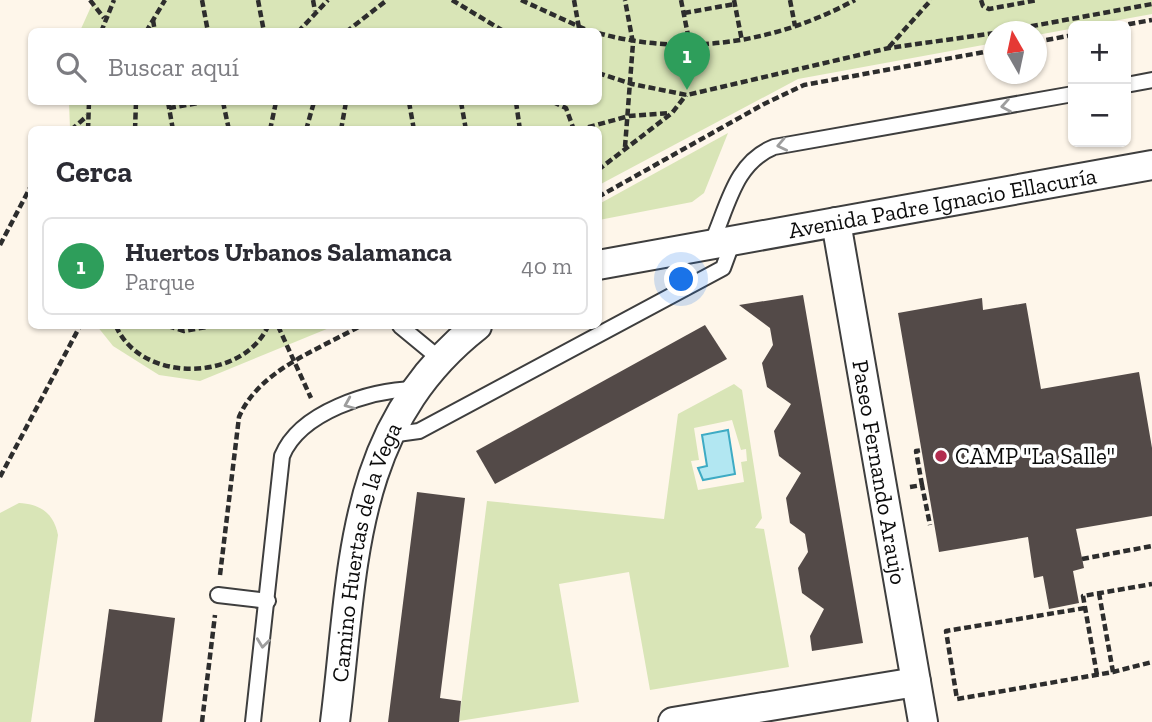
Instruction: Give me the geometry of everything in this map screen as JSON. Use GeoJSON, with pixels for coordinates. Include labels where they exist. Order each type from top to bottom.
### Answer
{"type":"FeatureCollection","features":[{"type":"Feature","properties":{"kind":"street","name":"Avenida Padre Ignacio Ellacuría"},"geometry":{"type":"LineString","coordinates":[[602,264],[1152,165]]}},
{"type":"Feature","properties":{"kind":"street","name":"Paseo Fernando Araujo"},"geometry":{"type":"LineString","coordinates":[[836,222],[923,722]]}},
{"type":"Feature","properties":{"kind":"street"},"geometry":{"type":"LineString","coordinates":[[415,389],[440,359],[474,329]]}},
{"type":"Feature","properties":{"kind":"street","name":"Camino Huertas de la Vega"},"geometry":{"type":"LineString","coordinates":[[335,722],[358,522],[388,435],[415,389]]}},
{"type":"Feature","properties":{"kind":"street"},"geometry":{"type":"LineString","coordinates":[[673,722],[916,682]]}},
{"type":"Feature","properties":{"kind":"lane"},"geometry":{"type":"LineString","coordinates":[[1131,84],[1152,80]]}},
{"type":"Feature","properties":{"kind":"lane"},"geometry":{"type":"LineString","coordinates":[[388,435],[419,431],[723,268],[722,241],[740,172],[758,153],[774,146],[1068,95]]}},
{"type":"Feature","properties":{"kind":"lane"},"geometry":{"type":"LineString","coordinates":[[404,329],[440,359]]}},
{"type":"Feature","properties":{"kind":"lane"},"geometry":{"type":"LineString","coordinates":[[253,722],[268,601],[280,468],[288,441],[298,429],[319,417],[383,390],[415,389]]}},
{"type":"Feature","properties":{"kind":"lane"},"geometry":{"type":"LineString","coordinates":[[218,595],[268,601]]}},
{"type":"Feature","properties":{"kind":"path"},"geometry":{"type":"LineString","coordinates":[[90,0],[104,19]]}},
{"type":"Feature","properties":{"kind":"path"},"geometry":{"type":"LineString","coordinates":[[102,28],[114,0]]}},
{"type":"Feature","properties":{"kind":"path"},"geometry":{"type":"LineString","coordinates":[[148,28],[164,0]]}},
{"type":"Feature","properties":{"kind":"path"},"geometry":{"type":"LineString","coordinates":[[202,0],[207,28]]}},
{"type":"Feature","properties":{"kind":"path"},"geometry":{"type":"LineString","coordinates":[[258,0],[263,28]]}},
{"type":"Feature","properties":{"kind":"path"},"geometry":{"type":"LineString","coordinates":[[313,0],[315,12]]}},
{"type":"Feature","properties":{"kind":"path"},"geometry":{"type":"LineString","coordinates":[[301,28],[328,0]]}},
{"type":"Feature","properties":{"kind":"path"},"geometry":{"type":"LineString","coordinates":[[351,28],[387,0]]}},
{"type":"Feature","properties":{"kind":"path"},"geometry":{"type":"LineString","coordinates":[[452,0],[498,28]]}},
{"type":"Feature","properties":{"kind":"path"},"geometry":{"type":"LineString","coordinates":[[521,0],[579,28]]}},
{"type":"Feature","properties":{"kind":"path"},"geometry":{"type":"LineString","coordinates":[[574,0],[579,28]]}},
{"type":"Feature","properties":{"kind":"path"},"geometry":{"type":"LineString","coordinates":[[625,0],[633,43],[632,85],[625,147]]}},
{"type":"Feature","properties":{"kind":"path"},"geometry":{"type":"LineString","coordinates":[[681,0],[690,45]]}},
{"type":"Feature","properties":{"kind":"path"},"geometry":{"type":"LineString","coordinates":[[790,0],[795,26]]}},
{"type":"Feature","properties":{"kind":"path"},"geometry":{"type":"LineString","coordinates":[[602,34],[633,43],[690,45],[742,41],[795,26],[855,0]]}},
{"type":"Feature","properties":{"kind":"path"},"geometry":{"type":"LineString","coordinates":[[889,48],[931,0]]}},
{"type":"Feature","properties":{"kind":"path"},"geometry":{"type":"LineString","coordinates":[[981,0],[983,6],[989,9],[1038,0]]}},
{"type":"Feature","properties":{"kind":"path"},"geometry":{"type":"LineString","coordinates":[[684,13],[734,2],[742,41]]}},
{"type":"Feature","properties":{"kind":"path"},"geometry":{"type":"LineString","coordinates":[[1047,23],[1152,4]]}},
{"type":"Feature","properties":{"kind":"path"},"geometry":{"type":"LineString","coordinates":[[153,19],[154,28]]}},
{"type":"Feature","properties":{"kind":"path"},"geometry":{"type":"LineString","coordinates":[[1131,24],[1152,20]]}},
{"type":"Feature","properties":{"kind":"path"},"geometry":{"type":"LineString","coordinates":[[602,75],[632,85],[687,95],[889,48],[984,35]]}},
{"type":"Feature","properties":{"kind":"path"},"geometry":{"type":"LineString","coordinates":[[1047,40],[1068,36]]}},
{"type":"Feature","properties":{"kind":"path"},"geometry":{"type":"LineString","coordinates":[[602,195],[764,104],[804,85],[984,52]]}},
{"type":"Feature","properties":{"kind":"path"},"geometry":{"type":"LineString","coordinates":[[602,167],[672,113],[687,95]]}},
{"type":"Feature","properties":{"kind":"path"},"geometry":{"type":"LineString","coordinates":[[88,126],[89,105]]}},
{"type":"Feature","properties":{"kind":"path"},"geometry":{"type":"LineString","coordinates":[[135,126],[136,105]]}},
{"type":"Feature","properties":{"kind":"path"},"geometry":{"type":"LineString","coordinates":[[169,105],[172,126]]}},
{"type":"Feature","properties":{"kind":"path"},"geometry":{"type":"LineString","coordinates":[[224,105],[228,126]]}},
{"type":"Feature","properties":{"kind":"path"},"geometry":{"type":"LineString","coordinates":[[271,126],[275,105]]}},
{"type":"Feature","properties":{"kind":"path"},"geometry":{"type":"LineString","coordinates":[[307,126],[313,105]]}},
{"type":"Feature","properties":{"kind":"path"},"geometry":{"type":"LineString","coordinates":[[342,126],[345,105]]}},
{"type":"Feature","properties":{"kind":"path"},"geometry":{"type":"LineString","coordinates":[[410,105],[413,126]]}},
{"type":"Feature","properties":{"kind":"path"},"geometry":{"type":"LineString","coordinates":[[462,105],[465,126]]}},
{"type":"Feature","properties":{"kind":"path"},"geometry":{"type":"LineString","coordinates":[[516,105],[519,126]]}},
{"type":"Feature","properties":{"kind":"path"},"geometry":{"type":"LineString","coordinates":[[560,105],[566,108],[574,126]]}},
{"type":"Feature","properties":{"kind":"path"},"geometry":{"type":"LineString","coordinates":[[591,126],[629,116],[672,113]]}},
{"type":"Feature","properties":{"kind":"path"},"geometry":{"type":"LineString","coordinates":[[76,126],[87,116]]}},
{"type":"Feature","properties":{"kind":"path"},"geometry":{"type":"LineString","coordinates":[[0,245],[28,190]]}},
{"type":"Feature","properties":{"kind":"path"},"geometry":{"type":"LineString","coordinates":[[0,477],[78,329]]}},
{"type":"Feature","properties":{"kind":"path"},"geometry":{"type":"LineString","coordinates":[[118,329],[134,349],[158,365],[189,370],[215,365],[242,354],[263,337],[267,329]]}},
{"type":"Feature","properties":{"kind":"path"},"geometry":{"type":"LineString","coordinates":[[280,329],[312,400]]}},
{"type":"Feature","properties":{"kind":"path"},"geometry":{"type":"LineString","coordinates":[[202,722],[239,417],[244,404],[261,385],[296,361],[355,329]]}},
{"type":"Feature","properties":{"kind":"path"},"geometry":{"type":"LineString","coordinates":[[922,450],[916,451],[930,525]]}},
{"type":"Feature","properties":{"kind":"path"},"geometry":{"type":"LineString","coordinates":[[907,487],[922,485]]}},
{"type":"Feature","properties":{"kind":"path"},"geometry":{"type":"LineString","coordinates":[[1082,559],[1152,546]]}},
{"type":"Feature","properties":{"kind":"path"},"geometry":{"type":"LineString","coordinates":[[1097,675],[1083,596],[1152,584]]}},
{"type":"Feature","properties":{"kind":"path"},"geometry":{"type":"LineString","coordinates":[[1099,593],[1113,672]]}},
{"type":"Feature","properties":{"kind":"path"},"geometry":{"type":"LineString","coordinates":[[1085,608],[946,631],[957,699],[1113,672],[1152,662]]}},
{"type":"Feature","properties":{"kind":"green space"},"geometry":{"type":"Polygon","coordinates":[[[94,0],[1152,0],[1152,14],[1114,21],[1068,21],[1068,29],[1047,33],[1047,21],[984,21],[984,45],[798,79],[602,183],[602,126],[70,126],[69,105],[602,105],[602,28],[81,28],[94,0]]]}},
{"type":"Feature","properties":{"kind":"green space"},"geometry":{"type":"Polygon","coordinates":[[[728,133],[704,193],[692,202],[602,219],[602,202],[728,133]]]}},
{"type":"Feature","properties":{"kind":"green space"},"geometry":{"type":"Polygon","coordinates":[[[99,329],[327,329],[200,381],[159,375],[113,346],[99,329]]]}},
{"type":"Feature","properties":{"kind":"green space"},"geometry":{"type":"Polygon","coordinates":[[[734,384],[742,390],[762,518],[755,528],[764,529],[789,667],[650,690],[629,572],[559,584],[579,702],[459,721],[487,501],[664,519],[678,414],[734,384]],[[732,420],[694,428],[699,460],[691,461],[698,490],[744,482],[741,462],[747,461],[746,449],[741,450],[732,420]]]}},
{"type":"Feature","properties":{"kind":"green space"},"geometry":{"type":"Polygon","coordinates":[[[19,503],[34,505],[50,516],[58,535],[31,722],[0,722],[0,513],[19,503]]]}},
{"type":"Feature","properties":{"kind":"water"},"geometry":{"type":"Polygon","coordinates":[[[728,430],[735,474],[703,480],[698,468],[707,466],[702,435],[728,430]]]}},
{"type":"Feature","properties":{"kind":"building"},"geometry":{"type":"Polygon","coordinates":[[[803,295],[863,643],[812,651],[810,636],[824,609],[802,593],[798,568],[808,552],[805,534],[790,523],[786,498],[801,473],[779,456],[774,431],[791,404],[767,387],[762,363],[773,345],[770,328],[739,305],[803,295]]]}},
{"type":"Feature","properties":{"kind":"building","name":"CAMP \"La Salle\""},"geometry":{"type":"Polygon","coordinates":[[[982,298],[983,310],[1026,303],[1041,389],[1139,372],[1152,448],[1152,516],[1076,529],[1084,568],[1073,571],[1079,603],[1049,609],[1043,576],[1034,578],[1028,537],[939,552],[898,313],[982,298]]]}},
{"type":"Feature","properties":{"kind":"building"},"geometry":{"type":"Polygon","coordinates":[[[705,325],[727,359],[495,484],[476,451],[705,325]]]}},
{"type":"Feature","properties":{"kind":"building"},"geometry":{"type":"Polygon","coordinates":[[[417,492],[465,498],[440,698],[461,701],[459,722],[388,722],[417,492]]]}},
{"type":"Feature","properties":{"kind":"building"},"geometry":{"type":"Polygon","coordinates":[[[109,609],[175,618],[162,722],[94,722],[109,609]]]}},
{"type":"Feature","properties":{"kind":"place","name":"Huertos Urbanos Salamanca"},"geometry":{"type":"Point","coordinates":[687,90]}},
{"type":"Feature","properties":{"kind":"place","name":"CAMP \"La Salle\""},"geometry":{"type":"Point","coordinates":[941,456]}}]}
